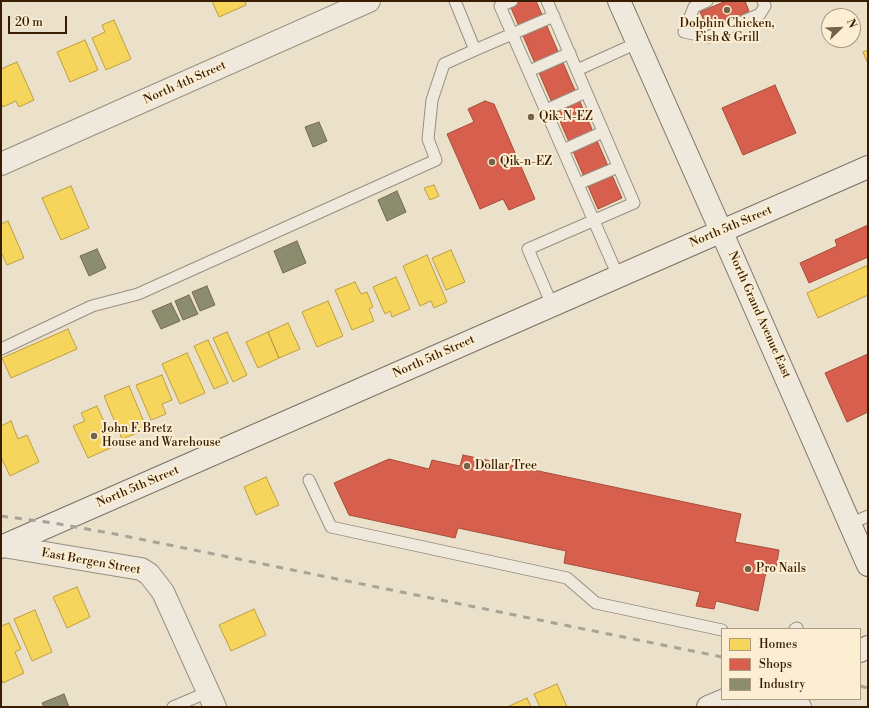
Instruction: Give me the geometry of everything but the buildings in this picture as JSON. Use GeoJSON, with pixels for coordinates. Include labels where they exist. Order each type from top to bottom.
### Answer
{"type":"FeatureCollection","features":[{"type":"Feature","properties":{"kind":"main road","name":"North 4th Street"},"geometry":{"type":"LineString","coordinates":[[1,164],[369,1]]}},
{"type":"Feature","properties":{"kind":"main road","name":"North Grand Avenue East"},"geometry":{"type":"LineString","coordinates":[[619,1],[721,231],[859,520],[868,565]]}},
{"type":"Feature","properties":{"kind":"main road","name":"North 5th Street"},"geometry":{"type":"LineString","coordinates":[[2,546],[868,167]]}},
{"type":"Feature","properties":{"kind":"main road","name":"East Bergen Street"},"geometry":{"type":"LineString","coordinates":[[2,546],[141,569],[149,574],[163,592],[212,699]]}},
{"type":"Feature","properties":{"kind":"main road"},"geometry":{"type":"LineString","coordinates":[[708,707],[725,700]]}},
{"type":"Feature","properties":{"kind":"main road"},"geometry":{"type":"LineString","coordinates":[[752,700],[800,707]]}},
{"type":"Feature","properties":{"kind":"lane"},"geometry":{"type":"LineString","coordinates":[[455,1],[475,50]]}},
{"type":"Feature","properties":{"kind":"lane"},"geometry":{"type":"LineString","coordinates":[[512,1],[500,6],[618,276]]}},
{"type":"Feature","properties":{"kind":"lane"},"geometry":{"type":"LineString","coordinates":[[547,1],[634,203],[528,249],[552,305]]}},
{"type":"Feature","properties":{"kind":"lane"},"geometry":{"type":"LineString","coordinates":[[707,1],[694,7],[684,32],[708,37],[760,14],[765,6],[763,1]]}},
{"type":"Feature","properties":{"kind":"lane"},"geometry":{"type":"LineString","coordinates":[[1,349],[92,306],[138,294],[436,160],[428,139],[432,100],[444,64],[554,16]]}},
{"type":"Feature","properties":{"kind":"lane"},"geometry":{"type":"LineString","coordinates":[[577,70],[637,43]]}},
{"type":"Feature","properties":{"kind":"lane"},"geometry":{"type":"LineString","coordinates":[[529,71],[570,53]]}},
{"type":"Feature","properties":{"kind":"lane"},"geometry":{"type":"LineString","coordinates":[[546,110],[586,92]]}},
{"type":"Feature","properties":{"kind":"lane"},"geometry":{"type":"LineString","coordinates":[[563,150],[603,132]]}},
{"type":"Feature","properties":{"kind":"lane"},"geometry":{"type":"LineString","coordinates":[[578,184],[618,167]]}},
{"type":"Feature","properties":{"kind":"lane"},"geometry":{"type":"LineString","coordinates":[[309,480],[331,527],[567,578],[596,603],[721,630]]}},
{"type":"Feature","properties":{"kind":"lane"},"geometry":{"type":"LineString","coordinates":[[173,707],[212,699]]}},
{"type":"Feature","properties":{"kind":"railway"},"geometry":{"type":"LineString","coordinates":[[1,516],[54,523],[115,534],[721,657]]}},
{"type":"Feature","properties":{"kind":"railway"},"geometry":{"type":"LineString","coordinates":[[861,686],[868,688]]}},
{"type":"Feature","properties":{"kind":"place","name":"Dolphin Chicken, Fish & Grill"},"geometry":{"type":"Point","coordinates":[727,10]}},
{"type":"Feature","properties":{"kind":"place","name":"Qik-N-EZ"},"geometry":{"type":"Point","coordinates":[531,117]}},
{"type":"Feature","properties":{"kind":"place","name":"Qik-n-EZ"},"geometry":{"type":"Point","coordinates":[492,162]}},
{"type":"Feature","properties":{"kind":"place","name":"John F. Bretz House and Warehouse"},"geometry":{"type":"Point","coordinates":[94,436]}},
{"type":"Feature","properties":{"kind":"place","name":"Dollar Tree"},"geometry":{"type":"Point","coordinates":[467,466]}},
{"type":"Feature","properties":{"kind":"place","name":"Pro Nails"},"geometry":{"type":"Point","coordinates":[748,569]}}]}
